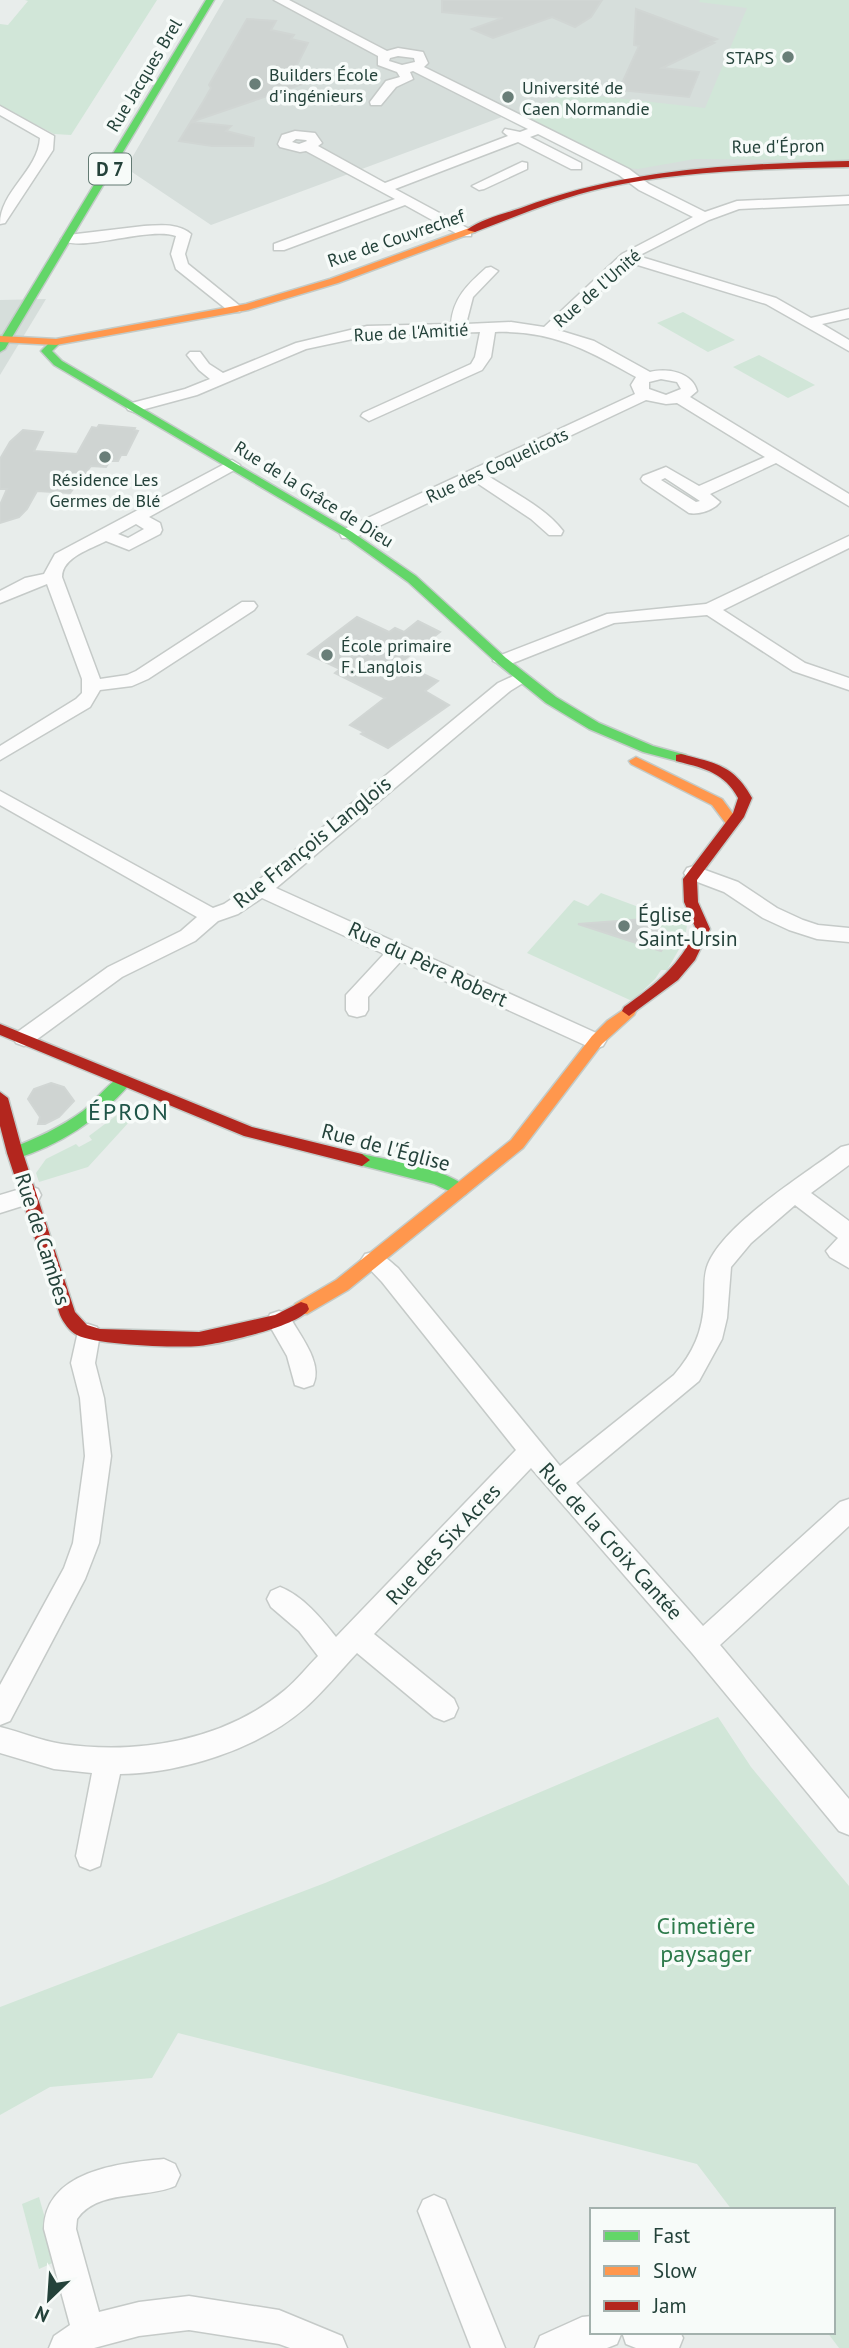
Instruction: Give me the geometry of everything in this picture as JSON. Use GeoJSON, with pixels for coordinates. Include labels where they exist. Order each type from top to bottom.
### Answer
{"type":"FeatureCollection","features":[{"type":"Feature","properties":{"kind":"street","name":"Rue Jacques Brel"},"geometry":{"type":"LineString","coordinates":[[3,348],[73,240],[210,0]]}},
{"type":"Feature","properties":{"kind":"street"},"geometry":{"type":"LineString","coordinates":[[280,0],[398,65],[539,129],[704,217]]}},
{"type":"Feature","properties":{"kind":"street"},"geometry":{"type":"LineString","coordinates":[[288,0],[398,65]]}},
{"type":"Feature","properties":{"kind":"street"},"geometry":{"type":"LineString","coordinates":[[376,102],[391,84],[398,65]]}},
{"type":"Feature","properties":{"kind":"street"},"geometry":{"type":"LineString","coordinates":[[0,110],[47,136],[46,150],[0,220]]}},
{"type":"Feature","properties":{"kind":"street"},"geometry":{"type":"LineString","coordinates":[[495,125],[576,166]]}},
{"type":"Feature","properties":{"kind":"street"},"geometry":{"type":"LineString","coordinates":[[384,188],[539,129]]}},
{"type":"Feature","properties":{"kind":"street"},"geometry":{"type":"LineString","coordinates":[[309,147],[466,233]]}},
{"type":"Feature","properties":{"kind":"street"},"geometry":{"type":"LineString","coordinates":[[464,158],[498,176]]}},
{"type":"Feature","properties":{"kind":"street","name":"Rue d'Épron"},"geometry":{"type":"LineString","coordinates":[[708,167],[849,164]]}},
{"type":"Feature","properties":{"kind":"street"},"geometry":{"type":"LineString","coordinates":[[478,186],[522,166]]}},
{"type":"Feature","properties":{"kind":"street","name":"Rue de Couvrechef"},"geometry":{"type":"LineString","coordinates":[[51,346],[94,335],[235,309],[295,293],[570,194],[708,167]]}},
{"type":"Feature","properties":{"kind":"street"},"geometry":{"type":"LineString","coordinates":[[658,175],[680,188]]}},
{"type":"Feature","properties":{"kind":"street"},"geometry":{"type":"LineString","coordinates":[[702,199],[724,209]]}},
{"type":"Feature","properties":{"kind":"street"},"geometry":{"type":"LineString","coordinates":[[279,247],[406,200]]}},
{"type":"Feature","properties":{"kind":"street","name":"Rue de l'Unité"},"geometry":{"type":"LineString","coordinates":[[547,332],[627,257],[704,217],[724,209],[753,204],[849,200]]}},
{"type":"Feature","properties":{"kind":"street"},"geometry":{"type":"LineString","coordinates":[[73,240],[152,230],[178,231],[184,234],[178,254],[181,266],[235,309]]}},
{"type":"Feature","properties":{"kind":"street"},"geometry":{"type":"LineString","coordinates":[[627,257],[754,294],[849,346]]}},
{"type":"Feature","properties":{"kind":"street"},"geometry":{"type":"LineString","coordinates":[[458,328],[458,312],[464,296],[491,271]]}},
{"type":"Feature","properties":{"kind":"street"},"geometry":{"type":"LineString","coordinates":[[810,323],[849,313]]}},
{"type":"Feature","properties":{"kind":"street"},"geometry":{"type":"LineString","coordinates":[[369,416],[477,367],[483,357],[488,328]]}},
{"type":"Feature","properties":{"kind":"street","name":"Rue de l'Amitié"},"geometry":{"type":"LineString","coordinates":[[134,407],[191,392],[290,351],[333,337],[367,331],[488,328],[547,332],[589,344],[647,377]]}},
{"type":"Feature","properties":{"kind":"street","name":"Rue de Couvrechef"},"geometry":{"type":"LineString","coordinates":[[3,348],[78,343],[94,335]]}},
{"type":"Feature","properties":{"kind":"street"},"geometry":{"type":"LineString","coordinates":[[67,367],[69,352],[78,343]]}},
{"type":"Feature","properties":{"kind":"street","name":"Rue de la Grâce de Dieu"},"geometry":{"type":"LineString","coordinates":[[51,346],[58,363],[348,534],[412,579],[522,678],[551,700],[594,726]]}},
{"type":"Feature","properties":{"kind":"street"},"geometry":{"type":"LineString","coordinates":[[195,355],[204,367],[222,380]]}},
{"type":"Feature","properties":{"kind":"street"},"geometry":{"type":"LineString","coordinates":[[661,374],[683,379],[689,391],[680,398],[662,400],[645,395],[639,386],[647,377],[661,374]]}},
{"type":"Feature","properties":{"kind":"street","name":"Rue des Coquelicots"},"geometry":{"type":"LineString","coordinates":[[348,534],[645,395]]}},
{"type":"Feature","properties":{"kind":"street"},"geometry":{"type":"LineString","coordinates":[[680,398],[849,501]]}},
{"type":"Feature","properties":{"kind":"street"},"geometry":{"type":"LineString","coordinates":[[698,493],[777,457]]}},
{"type":"Feature","properties":{"kind":"street"},"geometry":{"type":"LineString","coordinates":[[0,754],[83,703],[91,694],[93,686],[53,577],[53,571],[61,558],[232,465]]}},
{"type":"Feature","properties":{"kind":"street"},"geometry":{"type":"LineString","coordinates":[[475,475],[537,515],[555,531]]}},
{"type":"Feature","properties":{"kind":"street"},"geometry":{"type":"LineString","coordinates":[[502,661],[613,618],[710,609],[849,541]]}},
{"type":"Feature","properties":{"kind":"street"},"geometry":{"type":"LineString","coordinates":[[0,598],[31,582],[53,577]]}},
{"type":"Feature","properties":{"kind":"street"},"geometry":{"type":"LineString","coordinates":[[93,686],[132,680],[142,675],[248,606]]}},
{"type":"Feature","properties":{"kind":"street"},"geometry":{"type":"LineString","coordinates":[[710,609],[799,667],[849,684]]}},
{"type":"Feature","properties":{"kind":"street","name":"Rue François Langlois"},"geometry":{"type":"LineString","coordinates":[[24,1038],[115,972],[188,936],[212,916],[231,909],[261,889],[504,687],[522,678]]}},
{"type":"Feature","properties":{"kind":"street"},"geometry":{"type":"LineString","coordinates":[[594,726],[648,748],[722,770],[737,779],[744,792],[743,806],[694,873],[731,887],[770,913],[796,925],[817,932],[849,935]]}},
{"type":"Feature","properties":{"kind":"street"},"geometry":{"type":"LineString","coordinates":[[594,726],[636,761],[717,802],[732,822]]}},
{"type":"Feature","properties":{"kind":"street"},"geometry":{"type":"LineString","coordinates":[[717,802],[744,792]]}},
{"type":"Feature","properties":{"kind":"street"},"geometry":{"type":"LineString","coordinates":[[0,797],[212,916]]}},
{"type":"Feature","properties":{"kind":"street","name":"Rue de l'Église"},"geometry":{"type":"LineString","coordinates":[[0,1029],[249,1132],[438,1179],[460,1190],[496,1163],[537,1123],[595,1041],[614,1021],[672,980],[695,952],[703,929],[689,892],[690,879],[694,873]]}},
{"type":"Feature","properties":{"kind":"street","name":"Rue du Père Robert"},"geometry":{"type":"LineString","coordinates":[[261,889],[595,1041]]}},
{"type":"Feature","properties":{"kind":"street"},"geometry":{"type":"LineString","coordinates":[[358,1010],[357,995],[399,951]]}},
{"type":"Feature","properties":{"kind":"street"},"geometry":{"type":"LineString","coordinates":[[15,1153],[47,1142],[83,1122],[124,1081]]}},
{"type":"Feature","properties":{"kind":"street","name":"Rue de Cambes"},"geometry":{"type":"LineString","coordinates":[[0,1098],[15,1153],[68,1315],[88,1334]]}},
{"type":"Feature","properties":{"kind":"street"},"geometry":{"type":"LineString","coordinates":[[559,1482],[683,1382],[696,1368],[708,1351],[720,1265],[738,1241],[849,1153]]}},
{"type":"Feature","properties":{"kind":"street"},"geometry":{"type":"LineString","coordinates":[[0,1712],[75,1571],[86,1543],[98,1457],[92,1398],[83,1363],[88,1334],[199,1339],[279,1321],[342,1285],[460,1190]]}},
{"type":"Feature","properties":{"kind":"street"},"geometry":{"type":"LineString","coordinates":[[796,1194],[849,1233]]}},
{"type":"Feature","properties":{"kind":"street"},"geometry":{"type":"LineString","coordinates":[[0,1204],[30,1195]]}},
{"type":"Feature","properties":{"kind":"street"},"geometry":{"type":"LineString","coordinates":[[849,1242],[838,1251],[849,1259]]}},
{"type":"Feature","properties":{"kind":"street","name":"Rue de la Croix Cantée"},"geometry":{"type":"LineString","coordinates":[[373,1260],[390,1275],[531,1451],[702,1644],[849,1821]]}},
{"type":"Feature","properties":{"kind":"street"},"geometry":{"type":"LineString","coordinates":[[279,1321],[299,1355],[304,1378]]}},
{"type":"Feature","properties":{"kind":"street","name":"Rue des Six Acres"},"geometry":{"type":"LineString","coordinates":[[0,1740],[59,1757],[108,1763],[173,1757],[253,1728],[295,1699],[531,1451]]}},
{"type":"Feature","properties":{"kind":"street"},"geometry":{"type":"LineString","coordinates":[[702,1644],[849,1510]]}},
{"type":"Feature","properties":{"kind":"street"},"geometry":{"type":"LineString","coordinates":[[279,1599],[308,1623],[336,1657]]}},
{"type":"Feature","properties":{"kind":"street"},"geometry":{"type":"LineString","coordinates":[[356,1636],[444,1708]]}},
{"type":"Feature","properties":{"kind":"street"},"geometry":{"type":"LineString","coordinates":[[90,1856],[108,1763]]}},
{"type":"Feature","properties":{"kind":"street"},"geometry":{"type":"LineString","coordinates":[[164,2175],[133,2178],[79,2194],[62,2211],[60,2229],[74,2343],[139,2319],[189,2313],[279,2327],[330,2348]]}},
{"type":"Feature","properties":{"kind":"street"},"geometry":{"type":"LineString","coordinates":[[434,2211],[488,2348]]}},
{"type":"Feature","properties":{"kind":"street"},"geometry":{"type":"LineString","coordinates":[[552,2348],[582,2334],[590,2333]]}},
{"type":"Feature","properties":{"kind":"shaded area","name":"Université de Caen Normandie"},"geometry":{"type":"Polygon","coordinates":[[[224,0],[849,0],[849,164],[622,176],[502,117],[211,225],[126,168],[224,0]]]}},
{"type":"Feature","properties":{"kind":"shaded area"},"geometry":{"type":"Polygon","coordinates":[[[46,299],[0,375],[0,300],[46,299]]]}},
{"type":"Feature","properties":{"kind":"green space"},"geometry":{"type":"Polygon","coordinates":[[[25,0],[157,0],[71,135],[54,134],[0,106],[0,24],[8,25],[28,1],[25,0]]]}},
{"type":"Feature","properties":{"kind":"green space"},"geometry":{"type":"Polygon","coordinates":[[[849,0],[849,160],[695,159],[638,169],[628,168],[520,115],[523,111],[571,93],[705,108],[747,8],[699,2],[849,0]]]}},
{"type":"Feature","properties":{"kind":"green space"},"geometry":{"type":"Polygon","coordinates":[[[683,312],[735,340],[708,352],[657,323],[683,312]]]}},
{"type":"Feature","properties":{"kind":"green space"},"geometry":{"type":"Polygon","coordinates":[[[759,355],[815,385],[788,398],[733,367],[759,355]]]}},
{"type":"Feature","properties":{"kind":"green space"},"geometry":{"type":"Polygon","coordinates":[[[601,893],[687,925],[685,939],[667,970],[661,970],[632,1001],[527,953],[574,900],[588,906],[601,893]]]}},
{"type":"Feature","properties":{"kind":"green space"},"geometry":{"type":"Polygon","coordinates":[[[129,1106],[140,1110],[88,1167],[39,1182],[36,1173],[46,1159],[76,1144],[79,1147],[92,1140],[89,1136],[129,1106]]]}},
{"type":"Feature","properties":{"kind":"green space","name":"Cimetière paysager"},"geometry":{"type":"Polygon","coordinates":[[[718,1717],[751,1767],[849,1886],[849,2348],[839,2348],[828,2334],[835,2334],[835,2208],[730,2208],[697,2164],[178,2033],[152,2078],[50,2087],[0,2115],[0,2007],[325,1883],[718,1717]]]}},
{"type":"Feature","properties":{"kind":"green space"},"geometry":{"type":"Polygon","coordinates":[[[39,2197],[57,2261],[39,2269],[22,2204],[39,2197]]]}},
{"type":"Feature","properties":{"kind":"building"},"geometry":{"type":"Polygon","coordinates":[[[442,0],[602,0],[591,17],[575,27],[552,17],[493,38],[472,29],[503,18],[442,12],[442,0]]]}},
{"type":"Feature","properties":{"kind":"building"},"geometry":{"type":"Polygon","coordinates":[[[636,9],[717,39],[710,42],[714,43],[662,68],[699,72],[689,97],[619,90],[639,46],[634,45],[636,9]]]}},
{"type":"Feature","properties":{"kind":"building","name":"Builders École d'ingénieurs"},"geometry":{"type":"Polygon","coordinates":[[[247,19],[276,21],[271,30],[294,35],[291,39],[308,43],[294,71],[332,74],[191,122],[231,126],[226,131],[254,138],[253,146],[212,146],[179,141],[211,88],[209,85],[247,19]]]}},
{"type":"Feature","properties":{"kind":"building"},"geometry":{"type":"Polygon","coordinates":[[[99,425],[135,428],[134,430],[138,431],[126,455],[121,455],[118,461],[110,461],[106,467],[91,466],[70,493],[37,491],[19,517],[0,523],[0,505],[7,489],[0,489],[0,459],[10,442],[23,430],[43,432],[34,451],[77,454],[92,427],[97,428],[99,425]]]}},
{"type":"Feature","properties":{"kind":"building"},"geometry":{"type":"Polygon","coordinates":[[[357,617],[389,632],[395,628],[404,632],[418,621],[440,632],[400,663],[438,681],[425,691],[449,705],[388,748],[350,725],[385,698],[335,673],[340,669],[308,654],[357,617]]]}},
{"type":"Feature","properties":{"kind":"building","name":"Église Saint-Ursin"},"geometry":{"type":"Polygon","coordinates":[[[644,919],[645,922],[652,922],[654,927],[670,933],[667,936],[671,938],[661,951],[578,924],[644,919]]]}},
{"type":"Feature","properties":{"kind":"building"},"geometry":{"type":"Polygon","coordinates":[[[51,1083],[64,1087],[74,1101],[59,1117],[45,1124],[38,1124],[40,1117],[28,1099],[34,1089],[51,1083]]]}},
{"type":"Feature","properties":{"kind":"traffic: fast"},"geometry":{"type":"LineString","coordinates":[[0,349],[210,0]]}},
{"type":"Feature","properties":{"kind":"traffic: fast"},"geometry":{"type":"LineString","coordinates":[[56,342],[46,351],[58,363],[348,534],[412,579],[502,661],[551,700],[594,726],[648,749],[681,758]]}},
{"type":"Feature","properties":{"kind":"traffic: fast"},"geometry":{"type":"LineString","coordinates":[[15,1153],[75,1124],[113,1094],[124,1081]]}},
{"type":"Feature","properties":{"kind":"traffic: fast"},"geometry":{"type":"LineString","coordinates":[[362,1160],[438,1179],[460,1190]]}},
{"type":"Feature","properties":{"kind":"traffic: slow"},"geometry":{"type":"LineString","coordinates":[[0,339],[56,342],[248,307],[334,281],[472,230]]}},
{"type":"Feature","properties":{"kind":"traffic: slow"},"geometry":{"type":"LineString","coordinates":[[636,761],[717,802],[732,822]]}},
{"type":"Feature","properties":{"kind":"traffic: slow"},"geometry":{"type":"LineString","coordinates":[[301,1309],[342,1285],[517,1144],[597,1040],[629,1011]]}},
{"type":"Feature","properties":{"kind":"traffic: jam"},"geometry":{"type":"LineString","coordinates":[[472,230],[563,196],[619,182],[705,170],[849,164]]}},
{"type":"Feature","properties":{"kind":"traffic: jam"},"geometry":{"type":"LineString","coordinates":[[629,1011],[673,976],[697,944],[703,929],[691,902],[690,879],[739,814],[745,798],[727,774],[711,766],[681,758]]}},
{"type":"Feature","properties":{"kind":"traffic: jam"},"geometry":{"type":"LineString","coordinates":[[0,1029],[249,1132],[362,1160]]}},
{"type":"Feature","properties":{"kind":"traffic: jam"},"geometry":{"type":"LineString","coordinates":[[0,1098],[15,1153],[68,1315],[81,1330],[100,1336],[199,1339],[279,1321],[301,1309]]}},
{"type":"Feature","properties":{"kind":"place","name":"STAPS"},"geometry":{"type":"Point","coordinates":[788,57]}},
{"type":"Feature","properties":{"kind":"place","name":"Builders École d'ingénieurs"},"geometry":{"type":"Point","coordinates":[255,84]}},
{"type":"Feature","properties":{"kind":"place","name":"Université de Caen Normandie"},"geometry":{"type":"Point","coordinates":[508,97]}},
{"type":"Feature","properties":{"kind":"place","name":"Résidence Les Germes de Blé"},"geometry":{"type":"Point","coordinates":[105,457]}},
{"type":"Feature","properties":{"kind":"place","name":"École primaire F. Langlois"},"geometry":{"type":"Point","coordinates":[327,655]}},
{"type":"Feature","properties":{"kind":"place","name":"Église Saint-Ursin"},"geometry":{"type":"Point","coordinates":[624,926]}},
{"type":"Feature","properties":{"kind":"district","name":"ÉPRON"},"geometry":{"type":"Point","coordinates":[129,1111]}}]}
